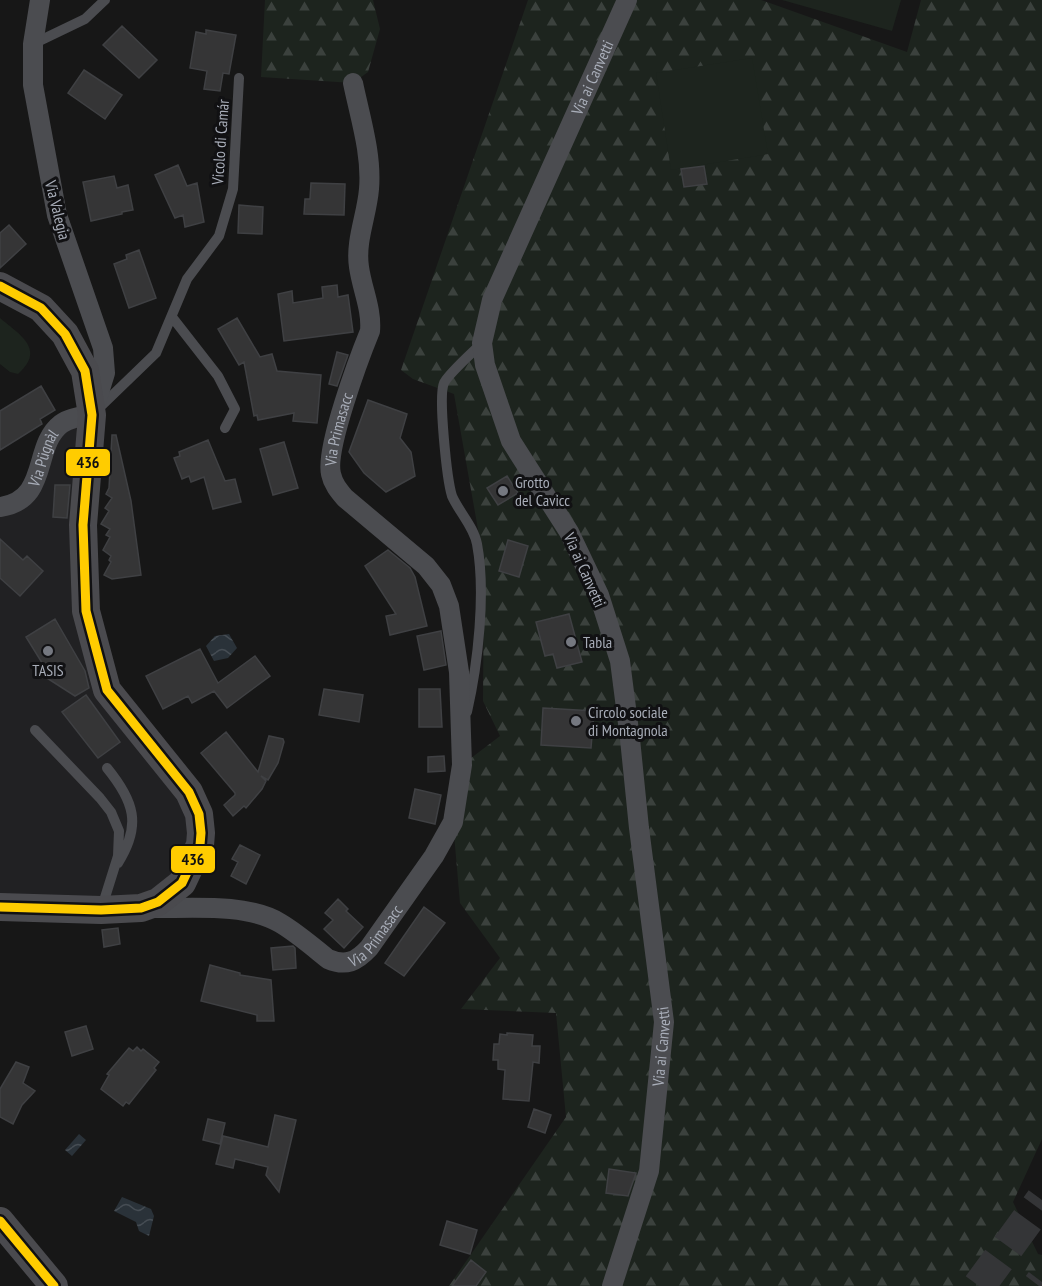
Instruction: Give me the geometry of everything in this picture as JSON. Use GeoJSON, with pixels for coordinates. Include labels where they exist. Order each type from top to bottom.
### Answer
{"type":"FeatureCollection","features":[{"type":"Feature","properties":{"kind":"street","name":"Via Valegia"},"geometry":{"type":"LineString","coordinates":[[40,0],[33,44],[33,85],[57,215],[103,348],[105,373],[92,415]]}},
{"type":"Feature","properties":{"kind":"street","name":"Via ai Canvetti"},"geometry":{"type":"LineString","coordinates":[[612,1286],[649,1171],[664,1022],[625,697],[620,661],[599,595],[569,532],[512,441],[485,365],[482,343],[492,300],[627,0]]}},
{"type":"Feature","properties":{"kind":"street","name":"Via Primasacc"},"geometry":{"type":"LineString","coordinates":[[141,908],[233,910],[255,914],[278,922],[328,959],[337,963],[348,963],[360,958],[369,948],[434,856],[453,822],[462,765],[462,733],[459,672],[449,606],[441,585],[426,566],[345,498],[336,487],[330,474],[333,440],[370,331],[371,319],[359,267],[359,247],[370,170],[353,84]]}},
{"type":"Feature","properties":{"kind":"street"},"geometry":{"type":"LineString","coordinates":[[0,286],[41,308],[66,334],[85,371],[92,415],[83,525],[86,611],[107,690],[189,792],[199,814],[201,833],[200,845],[182,883],[158,902],[141,908],[100,910],[0,907]]}},
{"type":"Feature","properties":{"kind":"street","name":"Via Pügnàl"},"geometry":{"type":"LineString","coordinates":[[0,507],[23,497],[36,482],[50,436],[61,424],[76,417],[92,415]]}},
{"type":"Feature","properties":{"kind":"street"},"geometry":{"type":"LineString","coordinates":[[0,1221],[52,1285]]}},
{"type":"Feature","properties":{"kind":"lane"},"geometry":{"type":"LineString","coordinates":[[33,44],[85,19],[105,0]]}},
{"type":"Feature","properties":{"kind":"lane","name":"Vicolo di Camár"},"geometry":{"type":"LineString","coordinates":[[92,415],[156,353],[187,279],[219,236],[233,189],[239,78]]}},
{"type":"Feature","properties":{"kind":"lane"},"geometry":{"type":"LineString","coordinates":[[172,317],[218,376],[235,409],[225,428]]}},
{"type":"Feature","properties":{"kind":"lane","name":"Via Primasacc"},"geometry":{"type":"LineString","coordinates":[[462,733],[474,672],[481,571],[477,541],[452,495],[445,449],[442,392],[444,382],[482,343]]}},
{"type":"Feature","properties":{"kind":"lane"},"geometry":{"type":"LineString","coordinates":[[35,730],[86,782],[111,812],[119,831],[118,856],[100,910]]}},
{"type":"Feature","properties":{"kind":"lane"},"geometry":{"type":"LineString","coordinates":[[107,768],[123,788],[132,808],[133,829],[127,849],[113,871]]}},
{"type":"Feature","properties":{"kind":"shaded area","name":"TASIS"},"geometry":{"type":"Polygon","coordinates":[[[76,417],[83,525],[107,690],[199,814],[158,902],[0,907],[0,507],[6,506],[44,453],[76,417]]]}},
{"type":"Feature","properties":{"kind":"green space"},"geometry":{"type":"Polygon","coordinates":[[[265,0],[373,0],[380,29],[368,72],[353,83],[261,77],[265,0]]]}},
{"type":"Feature","properties":{"kind":"green space"},"geometry":{"type":"Polygon","coordinates":[[[528,0],[761,0],[907,52],[921,0],[1042,0],[1042,1139],[1013,1202],[1038,1254],[1042,1255],[1042,1286],[449,1286],[566,1117],[556,1013],[461,1009],[500,958],[460,903],[453,822],[462,765],[500,736],[483,701],[484,563],[454,394],[413,379],[401,370],[528,0]]]}},
{"type":"Feature","properties":{"kind":"green space"},"geometry":{"type":"Polygon","coordinates":[[[782,0],[901,0],[892,31],[782,0]]]}},
{"type":"Feature","properties":{"kind":"green space"},"geometry":{"type":"Polygon","coordinates":[[[752,58],[768,154],[671,170],[656,73],[752,58]]]}},
{"type":"Feature","properties":{"kind":"green space"},"geometry":{"type":"Polygon","coordinates":[[[0,318],[22,337],[30,350],[30,357],[26,365],[18,374],[10,372],[0,364],[0,318]]]}},
{"type":"Feature","properties":{"kind":"water"},"geometry":{"type":"Polygon","coordinates":[[[229,634],[237,648],[228,658],[214,661],[206,646],[215,636],[229,634]]]}},
{"type":"Feature","properties":{"kind":"water"},"geometry":{"type":"Polygon","coordinates":[[[79,1134],[86,1140],[72,1156],[65,1150],[79,1134]]]}},
{"type":"Feature","properties":{"kind":"water"},"geometry":{"type":"Polygon","coordinates":[[[122,1197],[151,1209],[154,1216],[149,1236],[139,1231],[136,1222],[114,1211],[122,1197]]]}},
{"type":"Feature","properties":{"kind":"building"},"geometry":{"type":"Polygon","coordinates":[[[122,26],[157,60],[139,78],[103,45],[122,26]]]}},
{"type":"Feature","properties":{"kind":"building"},"geometry":{"type":"Polygon","coordinates":[[[206,30],[236,35],[229,74],[223,73],[220,91],[204,89],[207,71],[190,68],[196,32],[206,34],[206,30]]]}},
{"type":"Feature","properties":{"kind":"building"},"geometry":{"type":"Polygon","coordinates":[[[84,70],[122,95],[105,119],[68,93],[84,70]]]}},
{"type":"Feature","properties":{"kind":"building"},"geometry":{"type":"Polygon","coordinates":[[[178,165],[187,186],[197,183],[204,222],[185,227],[183,215],[175,218],[155,175],[178,165]]]}},
{"type":"Feature","properties":{"kind":"building"},"geometry":{"type":"Polygon","coordinates":[[[704,166],[707,184],[684,187],[681,169],[704,166]]]}},
{"type":"Feature","properties":{"kind":"building"},"geometry":{"type":"Polygon","coordinates":[[[114,176],[117,188],[128,185],[133,210],[91,221],[83,182],[114,176]]]}},
{"type":"Feature","properties":{"kind":"building"},"geometry":{"type":"Polygon","coordinates":[[[311,183],[345,184],[344,215],[304,214],[305,199],[310,199],[311,183]]]}},
{"type":"Feature","properties":{"kind":"building"},"geometry":{"type":"Polygon","coordinates":[[[239,205],[263,207],[262,234],[238,233],[239,205]]]}},
{"type":"Feature","properties":{"kind":"building"},"geometry":{"type":"Polygon","coordinates":[[[9,225],[26,244],[0,268],[0,233],[9,225]]]}},
{"type":"Feature","properties":{"kind":"building"},"geometry":{"type":"Polygon","coordinates":[[[139,250],[156,298],[129,308],[114,264],[127,259],[126,255],[139,250]]]}},
{"type":"Feature","properties":{"kind":"building"},"geometry":{"type":"Polygon","coordinates":[[[337,285],[338,297],[348,295],[353,332],[284,341],[278,294],[292,291],[293,303],[323,298],[322,287],[337,285]]]}},
{"type":"Feature","properties":{"kind":"building"},"geometry":{"type":"Polygon","coordinates":[[[237,318],[260,357],[272,354],[277,371],[321,375],[317,423],[293,421],[294,413],[258,420],[257,415],[254,416],[244,362],[239,365],[218,329],[237,318]]]}},
{"type":"Feature","properties":{"kind":"building"},"geometry":{"type":"Polygon","coordinates":[[[337,352],[348,355],[337,386],[329,384],[337,352]]]}},
{"type":"Feature","properties":{"kind":"building"},"geometry":{"type":"Polygon","coordinates":[[[41,386],[55,410],[40,419],[42,424],[0,450],[0,411],[41,386]]]}},
{"type":"Feature","properties":{"kind":"building"},"geometry":{"type":"Polygon","coordinates":[[[368,400],[407,414],[400,438],[411,452],[415,476],[386,492],[364,473],[349,452],[368,400]]]}},
{"type":"Feature","properties":{"kind":"building"},"geometry":{"type":"Polygon","coordinates":[[[112,435],[116,435],[131,501],[141,575],[112,579],[104,575],[111,562],[109,560],[111,556],[103,550],[110,537],[106,535],[110,529],[101,524],[109,511],[105,508],[112,498],[106,494],[109,488],[112,435]]]}},
{"type":"Feature","properties":{"kind":"building"},"geometry":{"type":"Polygon","coordinates":[[[208,440],[225,481],[235,479],[241,502],[213,509],[204,477],[191,482],[189,476],[182,479],[174,458],[180,456],[179,452],[208,440]]]}},
{"type":"Feature","properties":{"kind":"building"},"geometry":{"type":"Polygon","coordinates":[[[284,442],[298,488],[273,495],[260,449],[284,442]]]}},
{"type":"Feature","properties":{"kind":"building"},"geometry":{"type":"Polygon","coordinates":[[[507,476],[518,493],[498,505],[487,488],[507,476]]]}},
{"type":"Feature","properties":{"kind":"building"},"geometry":{"type":"Polygon","coordinates":[[[55,485],[70,485],[67,518],[53,517],[55,485]]]}},
{"type":"Feature","properties":{"kind":"building"},"geometry":{"type":"Polygon","coordinates":[[[0,539],[23,560],[27,556],[43,571],[20,596],[0,578],[0,539]]]}},
{"type":"Feature","properties":{"kind":"building"},"geometry":{"type":"Polygon","coordinates":[[[508,540],[528,546],[519,577],[499,571],[508,540]]]}},
{"type":"Feature","properties":{"kind":"building"},"geometry":{"type":"Polygon","coordinates":[[[388,550],[410,568],[415,577],[427,626],[390,635],[386,616],[396,614],[365,566],[388,550]]]}},
{"type":"Feature","properties":{"kind":"building"},"geometry":{"type":"Polygon","coordinates":[[[569,614],[582,662],[557,668],[553,654],[545,656],[536,622],[569,614]]]}},
{"type":"Feature","properties":{"kind":"building"},"geometry":{"type":"Polygon","coordinates":[[[55,619],[85,671],[89,688],[75,696],[39,673],[44,666],[26,637],[55,619]]]}},
{"type":"Feature","properties":{"kind":"building"},"geometry":{"type":"Polygon","coordinates":[[[441,631],[446,665],[424,670],[417,636],[441,631]]]}},
{"type":"Feature","properties":{"kind":"building"},"geometry":{"type":"Polygon","coordinates":[[[200,649],[218,683],[255,656],[270,676],[227,708],[214,691],[192,703],[188,696],[163,709],[146,676],[200,649]]]}},
{"type":"Feature","properties":{"kind":"building"},"geometry":{"type":"Polygon","coordinates":[[[324,689],[363,695],[359,722],[319,715],[324,689]]]}},
{"type":"Feature","properties":{"kind":"building"},"geometry":{"type":"Polygon","coordinates":[[[419,689],[440,689],[442,727],[419,727],[419,689]]]}},
{"type":"Feature","properties":{"kind":"building"},"geometry":{"type":"Polygon","coordinates":[[[86,695],[120,742],[98,758],[62,712],[86,695]]]}},
{"type":"Feature","properties":{"kind":"building"},"geometry":{"type":"Polygon","coordinates":[[[543,708],[594,711],[591,748],[541,745],[543,708]]]}},
{"type":"Feature","properties":{"kind":"building"},"geometry":{"type":"Polygon","coordinates":[[[226,732],[258,772],[269,736],[283,739],[284,742],[278,763],[268,780],[261,776],[266,781],[262,789],[246,808],[244,806],[233,816],[224,805],[235,793],[201,753],[226,732]]]}},
{"type":"Feature","properties":{"kind":"building"},"geometry":{"type":"Polygon","coordinates":[[[444,756],[445,771],[428,772],[428,757],[444,756]]]}},
{"type":"Feature","properties":{"kind":"building"},"geometry":{"type":"Polygon","coordinates":[[[415,789],[441,795],[435,824],[409,818],[415,789]]]}},
{"type":"Feature","properties":{"kind":"building"},"geometry":{"type":"Polygon","coordinates":[[[240,845],[260,855],[246,884],[231,876],[238,862],[232,859],[240,845]]]}},
{"type":"Feature","properties":{"kind":"building"},"geometry":{"type":"Polygon","coordinates":[[[338,899],[348,909],[346,911],[363,927],[344,948],[324,929],[333,920],[325,913],[338,899]]]}},
{"type":"Feature","properties":{"kind":"building"},"geometry":{"type":"Polygon","coordinates":[[[424,907],[445,923],[404,976],[385,963],[424,907]]]}},
{"type":"Feature","properties":{"kind":"building"},"geometry":{"type":"Polygon","coordinates":[[[118,928],[120,944],[104,947],[102,930],[118,928]]]}},
{"type":"Feature","properties":{"kind":"building"},"geometry":{"type":"Polygon","coordinates":[[[293,946],[296,968],[273,970],[271,948],[293,946]]]}},
{"type":"Feature","properties":{"kind":"building"},"geometry":{"type":"Polygon","coordinates":[[[210,965],[240,973],[240,975],[271,980],[274,1021],[257,1021],[257,1015],[201,1001],[210,965]]]}},
{"type":"Feature","properties":{"kind":"building"},"geometry":{"type":"Polygon","coordinates":[[[86,1026],[93,1049],[72,1056],[65,1032],[86,1026]]]}},
{"type":"Feature","properties":{"kind":"building"},"geometry":{"type":"Polygon","coordinates":[[[507,1033],[533,1035],[532,1046],[540,1046],[539,1063],[533,1062],[529,1101],[503,1099],[505,1070],[498,1069],[498,1060],[493,1060],[494,1044],[499,1044],[500,1034],[507,1035],[507,1033]]]}},
{"type":"Feature","properties":{"kind":"building"},"geometry":{"type":"Polygon","coordinates":[[[137,1047],[159,1062],[154,1068],[156,1070],[129,1104],[126,1102],[123,1106],[101,1089],[109,1075],[107,1074],[129,1048],[133,1051],[137,1047]]]}},
{"type":"Feature","properties":{"kind":"building"},"geometry":{"type":"Polygon","coordinates":[[[16,1062],[29,1067],[23,1083],[35,1091],[22,1105],[13,1124],[0,1117],[0,1089],[16,1062]]]}},
{"type":"Feature","properties":{"kind":"building"},"geometry":{"type":"Polygon","coordinates":[[[534,1109],[551,1115],[545,1133],[528,1127],[534,1109]]]}},
{"type":"Feature","properties":{"kind":"building"},"geometry":{"type":"Polygon","coordinates":[[[275,1115],[296,1120],[279,1192],[266,1175],[268,1167],[235,1159],[233,1168],[216,1164],[223,1136],[268,1147],[275,1115]]]}},
{"type":"Feature","properties":{"kind":"building"},"geometry":{"type":"Polygon","coordinates":[[[208,1119],[225,1123],[220,1144],[203,1140],[208,1119]]]}},
{"type":"Feature","properties":{"kind":"building"},"geometry":{"type":"Polygon","coordinates":[[[609,1169],[636,1173],[628,1196],[606,1193],[609,1169]]]}},
{"type":"Feature","properties":{"kind":"building"},"geometry":{"type":"Polygon","coordinates":[[[447,1221],[477,1230],[470,1254],[440,1245],[447,1221]]]}},
{"type":"Feature","properties":{"kind":"building"},"geometry":{"type":"Polygon","coordinates":[[[471,1260],[486,1272],[476,1286],[452,1286],[471,1260]]]}},
{"type":"Feature","properties":{"kind":"tunnel"},"geometry":{"type":"LineString","coordinates":[[979,1286],[1042,1200]]}},
{"type":"Feature","properties":{"kind":"tunnel"},"geometry":{"type":"LineString","coordinates":[[1039,1286],[1042,1282]]}},
{"type":"Feature","properties":{"kind":"transit line","name":"436"},"geometry":{"type":"LineString","coordinates":[[0,286],[41,308],[65,334],[85,371],[92,415],[83,525],[86,611],[107,690],[189,792],[199,814],[201,833],[200,845],[182,883],[158,902],[141,908],[101,910],[0,907]]}},
{"type":"Feature","properties":{"kind":"transit line","name":"436"},"geometry":{"type":"LineString","coordinates":[[0,1221],[54,1286]]}},
{"type":"Feature","properties":{"kind":"place","name":"Grotto del Cavicc"},"geometry":{"type":"Point","coordinates":[503,491]}},
{"type":"Feature","properties":{"kind":"place","name":"Tabla"},"geometry":{"type":"Point","coordinates":[571,642]}},
{"type":"Feature","properties":{"kind":"place","name":"TASIS"},"geometry":{"type":"Point","coordinates":[48,651]}},
{"type":"Feature","properties":{"kind":"place","name":"Circolo sociale di Montagnola"},"geometry":{"type":"Point","coordinates":[576,721]}}]}
